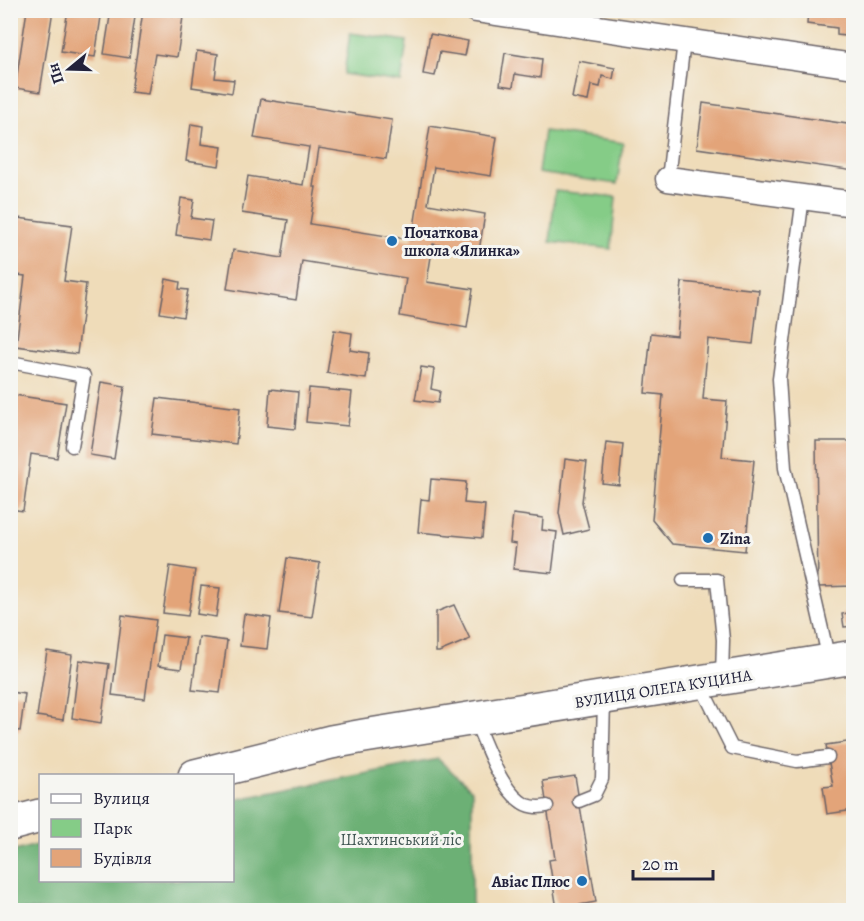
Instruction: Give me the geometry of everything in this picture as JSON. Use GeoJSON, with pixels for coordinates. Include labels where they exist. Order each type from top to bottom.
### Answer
{"type":"FeatureCollection","features":[{"type":"Feature","properties":{"kind":"street"},"geometry":{"type":"LineString","coordinates":[[476,10],[854,66]]}},
{"type":"Feature","properties":{"kind":"street"},"geometry":{"type":"LineString","coordinates":[[668,179],[854,204]]}},
{"type":"Feature","properties":{"kind":"street","name":"ВУЛИЦЯ ОЛЕГА КУЦИНА"},"geometry":{"type":"LineString","coordinates":[[203,774],[331,742],[841,659]]}},
{"type":"Feature","properties":{"kind":"street"},"geometry":{"type":"LineString","coordinates":[[10,824],[39,816]]}},
{"type":"Feature","properties":{"kind":"lane"},"geometry":{"type":"LineString","coordinates":[[668,179],[684,41]]}},
{"type":"Feature","properties":{"kind":"lane"},"geometry":{"type":"LineString","coordinates":[[803,197],[779,380],[784,468],[841,659]]}},
{"type":"Feature","properties":{"kind":"lane"},"geometry":{"type":"LineString","coordinates":[[10,362],[84,376],[72,446]]}},
{"type":"Feature","properties":{"kind":"lane"},"geometry":{"type":"LineString","coordinates":[[683,580],[717,580],[723,640],[711,681],[732,748],[797,761],[828,757]]}},
{"type":"Feature","properties":{"kind":"lane"},"geometry":{"type":"LineString","coordinates":[[579,801],[594,795],[602,779],[604,697]]}},
{"type":"Feature","properties":{"kind":"lane"},"geometry":{"type":"LineString","coordinates":[[473,718],[505,785],[520,802],[536,808],[547,806]]}},
{"type":"Feature","properties":{"kind":"green space"},"geometry":{"type":"Polygon","coordinates":[[[350,33],[407,41],[401,82],[344,74],[350,33]]]}},
{"type":"Feature","properties":{"kind":"green space"},"geometry":{"type":"Polygon","coordinates":[[[544,131],[623,143],[617,184],[538,173],[544,131]]]}},
{"type":"Feature","properties":{"kind":"green space"},"geometry":{"type":"Polygon","coordinates":[[[555,191],[616,197],[611,249],[550,242],[555,191]]]}},
{"type":"Feature","properties":{"kind":"green space","name":"Шахтинський ліс"},"geometry":{"type":"Polygon","coordinates":[[[438,759],[472,790],[472,910],[11,910],[11,852],[39,844],[39,882],[234,882],[234,800],[438,759]]]}},
{"type":"Feature","properties":{"kind":"building"},"geometry":{"type":"Polygon","coordinates":[[[27,10],[53,10],[40,92],[15,88],[27,10]]]}},
{"type":"Feature","properties":{"kind":"building"},"geometry":{"type":"Polygon","coordinates":[[[68,10],[102,10],[95,57],[61,52],[68,10]]]}},
{"type":"Feature","properties":{"kind":"building"},"geometry":{"type":"Polygon","coordinates":[[[111,10],[136,10],[129,58],[104,54],[111,10]]]}},
{"type":"Feature","properties":{"kind":"building"},"geometry":{"type":"Polygon","coordinates":[[[808,10],[854,10],[854,37],[837,35],[837,28],[807,24],[808,10]]]}},
{"type":"Feature","properties":{"kind":"building"},"geometry":{"type":"Polygon","coordinates":[[[143,11],[183,17],[177,57],[155,54],[148,94],[131,92],[143,11]]]}},
{"type":"Feature","properties":{"kind":"building"},"geometry":{"type":"Polygon","coordinates":[[[430,34],[468,41],[465,56],[440,52],[435,76],[423,74],[430,34]]]}},
{"type":"Feature","properties":{"kind":"building"},"geometry":{"type":"Polygon","coordinates":[[[197,51],[218,54],[215,78],[234,80],[232,93],[192,87],[197,51]]]}},
{"type":"Feature","properties":{"kind":"building"},"geometry":{"type":"Polygon","coordinates":[[[505,53],[542,59],[540,78],[515,74],[513,87],[500,85],[505,53]]]}},
{"type":"Feature","properties":{"kind":"building"},"geometry":{"type":"Polygon","coordinates":[[[579,61],[615,68],[613,79],[602,76],[600,87],[591,85],[588,101],[572,98],[579,61]]]}},
{"type":"Feature","properties":{"kind":"building"},"geometry":{"type":"Polygon","coordinates":[[[261,99],[392,120],[386,159],[319,148],[310,224],[412,240],[430,126],[497,137],[491,176],[434,167],[428,204],[485,214],[479,251],[433,244],[427,282],[473,289],[467,328],[400,316],[406,278],[302,261],[296,300],[227,289],[233,250],[282,258],[288,220],[242,213],[248,176],[303,185],[309,147],[254,138],[261,99]]]}},
{"type":"Feature","properties":{"kind":"building"},"geometry":{"type":"Polygon","coordinates":[[[703,103],[854,125],[854,171],[697,148],[703,103]]]}},
{"type":"Feature","properties":{"kind":"building"},"geometry":{"type":"Polygon","coordinates":[[[191,124],[203,126],[201,144],[222,147],[219,166],[186,161],[191,124]]]}},
{"type":"Feature","properties":{"kind":"building"},"geometry":{"type":"Polygon","coordinates":[[[181,198],[194,200],[191,218],[212,221],[209,240],[176,235],[181,198]]]}},
{"type":"Feature","properties":{"kind":"building"},"geometry":{"type":"Polygon","coordinates":[[[10,217],[72,225],[64,281],[86,284],[77,354],[16,346],[25,276],[10,274],[10,217]]]}},
{"type":"Feature","properties":{"kind":"building"},"geometry":{"type":"Polygon","coordinates":[[[166,279],[180,282],[179,289],[188,290],[183,317],[160,313],[166,279]]]}},
{"type":"Feature","properties":{"kind":"building"},"geometry":{"type":"Polygon","coordinates":[[[682,282],[759,290],[753,344],[708,339],[703,399],[727,401],[722,457],[754,460],[745,551],[672,544],[652,520],[663,395],[645,393],[651,333],[677,336],[682,282]]]}},
{"type":"Feature","properties":{"kind":"building"},"geometry":{"type":"Polygon","coordinates":[[[334,330],[352,333],[350,350],[369,353],[366,379],[327,373],[334,330]]]}},
{"type":"Feature","properties":{"kind":"building"},"geometry":{"type":"Polygon","coordinates":[[[421,367],[434,369],[431,389],[440,391],[438,403],[415,400],[421,367]]]}},
{"type":"Feature","properties":{"kind":"building"},"geometry":{"type":"Polygon","coordinates":[[[101,382],[125,386],[114,459],[90,455],[101,382]]]}},
{"type":"Feature","properties":{"kind":"building"},"geometry":{"type":"Polygon","coordinates":[[[309,388],[352,392],[348,426],[306,422],[309,388]]]}},
{"type":"Feature","properties":{"kind":"building"},"geometry":{"type":"Polygon","coordinates":[[[270,389],[298,392],[295,429],[267,426],[270,389]]]}},
{"type":"Feature","properties":{"kind":"building"},"geometry":{"type":"Polygon","coordinates":[[[14,395],[66,403],[57,458],[31,454],[23,511],[10,509],[10,419],[14,395]]]}},
{"type":"Feature","properties":{"kind":"building"},"geometry":{"type":"Polygon","coordinates":[[[157,398],[240,408],[236,444],[152,434],[157,398]]]}},
{"type":"Feature","properties":{"kind":"building"},"geometry":{"type":"Polygon","coordinates":[[[816,441],[854,441],[854,586],[818,587],[816,441]]]}},
{"type":"Feature","properties":{"kind":"building"},"geometry":{"type":"Polygon","coordinates":[[[606,442],[623,444],[619,485],[602,483],[606,442]]]}},
{"type":"Feature","properties":{"kind":"building"},"geometry":{"type":"Polygon","coordinates":[[[565,459],[587,462],[582,502],[589,529],[564,535],[559,513],[565,459]]]}},
{"type":"Feature","properties":{"kind":"building"},"geometry":{"type":"Polygon","coordinates":[[[431,479],[466,482],[464,503],[485,505],[482,538],[418,532],[421,499],[429,500],[431,479]]]}},
{"type":"Feature","properties":{"kind":"building"},"geometry":{"type":"Polygon","coordinates":[[[513,514],[543,518],[542,530],[557,532],[552,573],[513,569],[516,544],[510,543],[513,514]]]}},
{"type":"Feature","properties":{"kind":"building"},"geometry":{"type":"Polygon","coordinates":[[[287,558],[320,563],[312,617],[279,613],[287,558]]]}},
{"type":"Feature","properties":{"kind":"building"},"geometry":{"type":"Polygon","coordinates":[[[170,566],[195,570],[188,616],[163,613],[170,566]]]}},
{"type":"Feature","properties":{"kind":"building"},"geometry":{"type":"Polygon","coordinates":[[[201,586],[220,588],[216,617],[197,614],[201,586]]]}},
{"type":"Feature","properties":{"kind":"building"},"geometry":{"type":"Polygon","coordinates":[[[454,605],[470,639],[436,652],[436,612],[454,605]]]}},
{"type":"Feature","properties":{"kind":"building"},"geometry":{"type":"Polygon","coordinates":[[[854,612],[854,626],[844,627],[842,614],[854,612]]]}},
{"type":"Feature","properties":{"kind":"building"},"geometry":{"type":"Polygon","coordinates":[[[244,614],[271,618],[267,649],[240,646],[244,614]]]}},
{"type":"Feature","properties":{"kind":"building"},"geometry":{"type":"Polygon","coordinates":[[[122,615],[156,620],[145,699],[112,695],[122,615]]]}},
{"type":"Feature","properties":{"kind":"building"},"geometry":{"type":"Polygon","coordinates":[[[162,635],[186,638],[181,669],[158,666],[162,635]]]}},
{"type":"Feature","properties":{"kind":"building"},"geometry":{"type":"Polygon","coordinates":[[[199,637],[227,641],[220,693],[192,690],[199,637]]]}},
{"type":"Feature","properties":{"kind":"building"},"geometry":{"type":"Polygon","coordinates":[[[47,651],[72,655],[63,720],[37,716],[47,651]]]}},
{"type":"Feature","properties":{"kind":"building"},"geometry":{"type":"Polygon","coordinates":[[[79,660],[109,664],[101,723],[72,718],[79,660]]]}},
{"type":"Feature","properties":{"kind":"building"},"geometry":{"type":"Polygon","coordinates":[[[10,692],[25,694],[20,731],[10,730],[10,692]]]}},
{"type":"Feature","properties":{"kind":"building"},"geometry":{"type":"Polygon","coordinates":[[[854,741],[854,810],[827,814],[823,787],[833,786],[826,745],[854,741]]]}},
{"type":"Feature","properties":{"kind":"building"},"geometry":{"type":"Polygon","coordinates":[[[575,776],[596,902],[557,909],[549,860],[555,859],[543,781],[575,776]]]}},
{"type":"Feature","properties":{"kind":"place","name":"Початкова школа «Ялинка»"},"geometry":{"type":"Point","coordinates":[392,241]}},
{"type":"Feature","properties":{"kind":"place","name":"Zina"},"geometry":{"type":"Point","coordinates":[708,538]}},
{"type":"Feature","properties":{"kind":"place","name":"Авіас Плюс"},"geometry":{"type":"Point","coordinates":[582,881]}}]}
